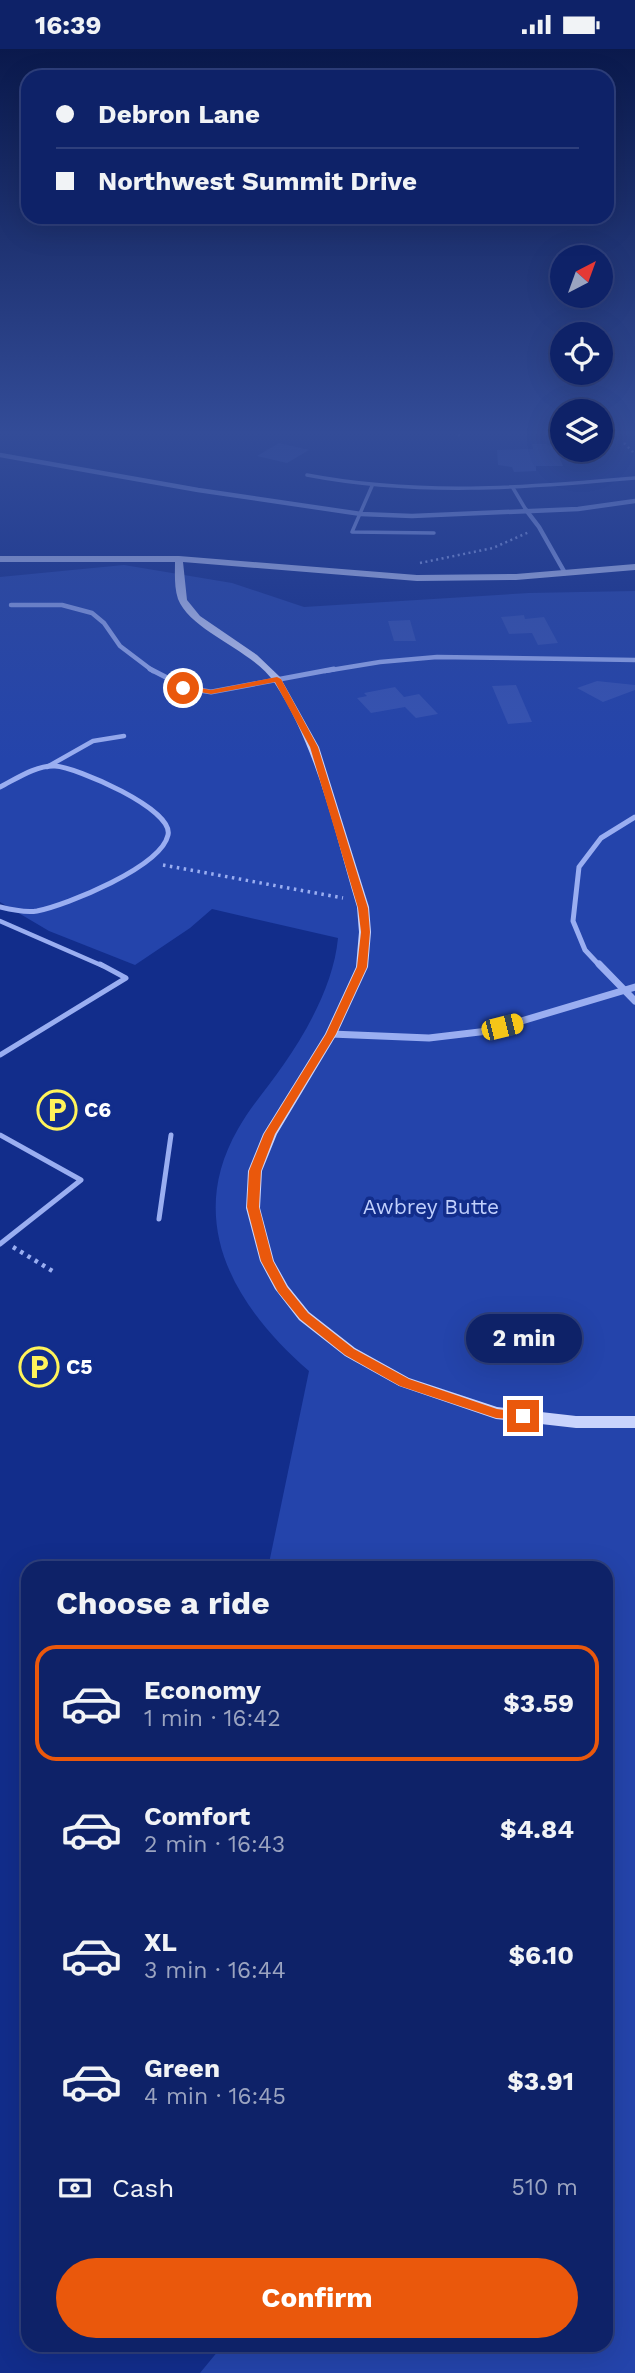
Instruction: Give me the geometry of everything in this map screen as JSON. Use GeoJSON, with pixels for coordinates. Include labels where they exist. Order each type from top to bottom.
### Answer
{"type":"FeatureCollection","features":[{"type":"Feature","properties":{"kind":"street"},"geometry":{"type":"LineString","coordinates":[[548,543],[565,573]]}},
{"type":"Feature","properties":{"kind":"street"},"geometry":{"type":"LineString","coordinates":[[0,559],[179,559],[345,574],[416,577],[565,573],[635,567]]}},
{"type":"Feature","properties":{"kind":"street"},"geometry":{"type":"LineString","coordinates":[[179,559],[183,600],[197,618],[254,657],[277,679],[314,747],[361,901],[365,932],[362,967],[331,1034],[270,1134],[255,1171],[253,1207],[267,1261],[282,1289],[304,1316],[350,1352],[404,1383],[496,1413],[576,1422],[635,1422]]}},
{"type":"Feature","properties":{"kind":"street"},"geometry":{"type":"LineString","coordinates":[[0,565],[30,560]]}},
{"type":"Feature","properties":{"kind":"street"},"geometry":{"type":"LineString","coordinates":[[11,605],[71,605],[95,614],[121,646],[177,685],[196,692],[437,657],[589,662],[635,660]]}},
{"type":"Feature","properties":{"kind":"street"},"geometry":{"type":"LineString","coordinates":[[0,787],[47,767],[66,768],[144,803],[165,820],[169,833],[164,847],[147,862],[52,907],[20,911],[0,907]]}},
{"type":"Feature","properties":{"kind":"street"},"geometry":{"type":"LineString","coordinates":[[635,817],[601,838],[579,867],[573,921],[585,950],[635,1001]]}},
{"type":"Feature","properties":{"kind":"street"},"geometry":{"type":"LineString","coordinates":[[331,1034],[429,1038],[458,1035],[517,1024],[635,986]]}},
{"type":"Feature","properties":{"kind":"lane"},"geometry":{"type":"LineString","coordinates":[[47,767],[93,740],[105,736],[124,736]]}},
{"type":"Feature","properties":{"kind":"lane"},"geometry":{"type":"LineString","coordinates":[[0,921],[70,949],[126,978],[0,1055]]}},
{"type":"Feature","properties":{"kind":"lane"},"geometry":{"type":"LineString","coordinates":[[0,1135],[81,1180],[3,1242]]}},
{"type":"Feature","properties":{"kind":"lane"},"geometry":{"type":"LineString","coordinates":[[159,1219],[170,1135]]}},
{"type":"Feature","properties":{"kind":"path"},"geometry":{"type":"LineString","coordinates":[[414,565],[494,548],[504,543]]}},
{"type":"Feature","properties":{"kind":"path"},"geometry":{"type":"LineString","coordinates":[[147,862],[361,901]]}},
{"type":"Feature","properties":{"kind":"path"},"geometry":{"type":"LineString","coordinates":[[3,1242],[54,1272]]}},
{"type":"Feature","properties":{"kind":"green space","name":"Awbrey Butte"},"geometry":{"type":"Polygon","coordinates":[[[124,565],[232,583],[304,607],[529,593],[635,591],[635,2373],[200,2373],[217,2352],[613,2352],[613,1561],[269,1561],[309,1371],[260,1320],[240,1292],[226,1262],[217,1230],[216,1198],[223,1164],[238,1129],[293,1050],[319,1004],[336,955],[338,938],[212,909],[190,928],[135,965],[49,931],[0,902],[0,577],[124,565]]]}},
{"type":"Feature","properties":{"kind":"building"},"geometry":{"type":"Polygon","coordinates":[[[524,615],[525,619],[544,617],[558,643],[538,645],[532,633],[509,634],[501,617],[524,615]]]}},
{"type":"Feature","properties":{"kind":"building"},"geometry":{"type":"Polygon","coordinates":[[[410,620],[416,641],[394,641],[388,621],[410,620]]]}},
{"type":"Feature","properties":{"kind":"building"},"geometry":{"type":"Polygon","coordinates":[[[597,681],[635,685],[635,690],[603,702],[577,688],[597,681]]]}},
{"type":"Feature","properties":{"kind":"building"},"geometry":{"type":"Polygon","coordinates":[[[516,685],[532,722],[508,724],[492,686],[516,685]]]}},
{"type":"Feature","properties":{"kind":"building"},"geometry":{"type":"Polygon","coordinates":[[[395,687],[404,697],[419,694],[438,714],[416,718],[405,707],[371,713],[357,698],[367,696],[364,693],[395,687]]]}},
{"type":"Feature","properties":{"kind":"place","name":"C6"},"geometry":{"type":"Point","coordinates":[57,1110]}},
{"type":"Feature","properties":{"kind":"place","name":"C5"},"geometry":{"type":"Point","coordinates":[39,1367]}},
{"type":"Feature","properties":{"kind":"route"},"geometry":{"type":"LineString","coordinates":[[183,688],[196,692],[211,692],[277,679],[314,747],[363,908],[365,932],[362,967],[331,1034],[270,1134],[255,1171],[253,1207],[267,1261],[282,1289],[304,1316],[350,1352],[404,1383],[496,1413],[523,1416]]}}]}
